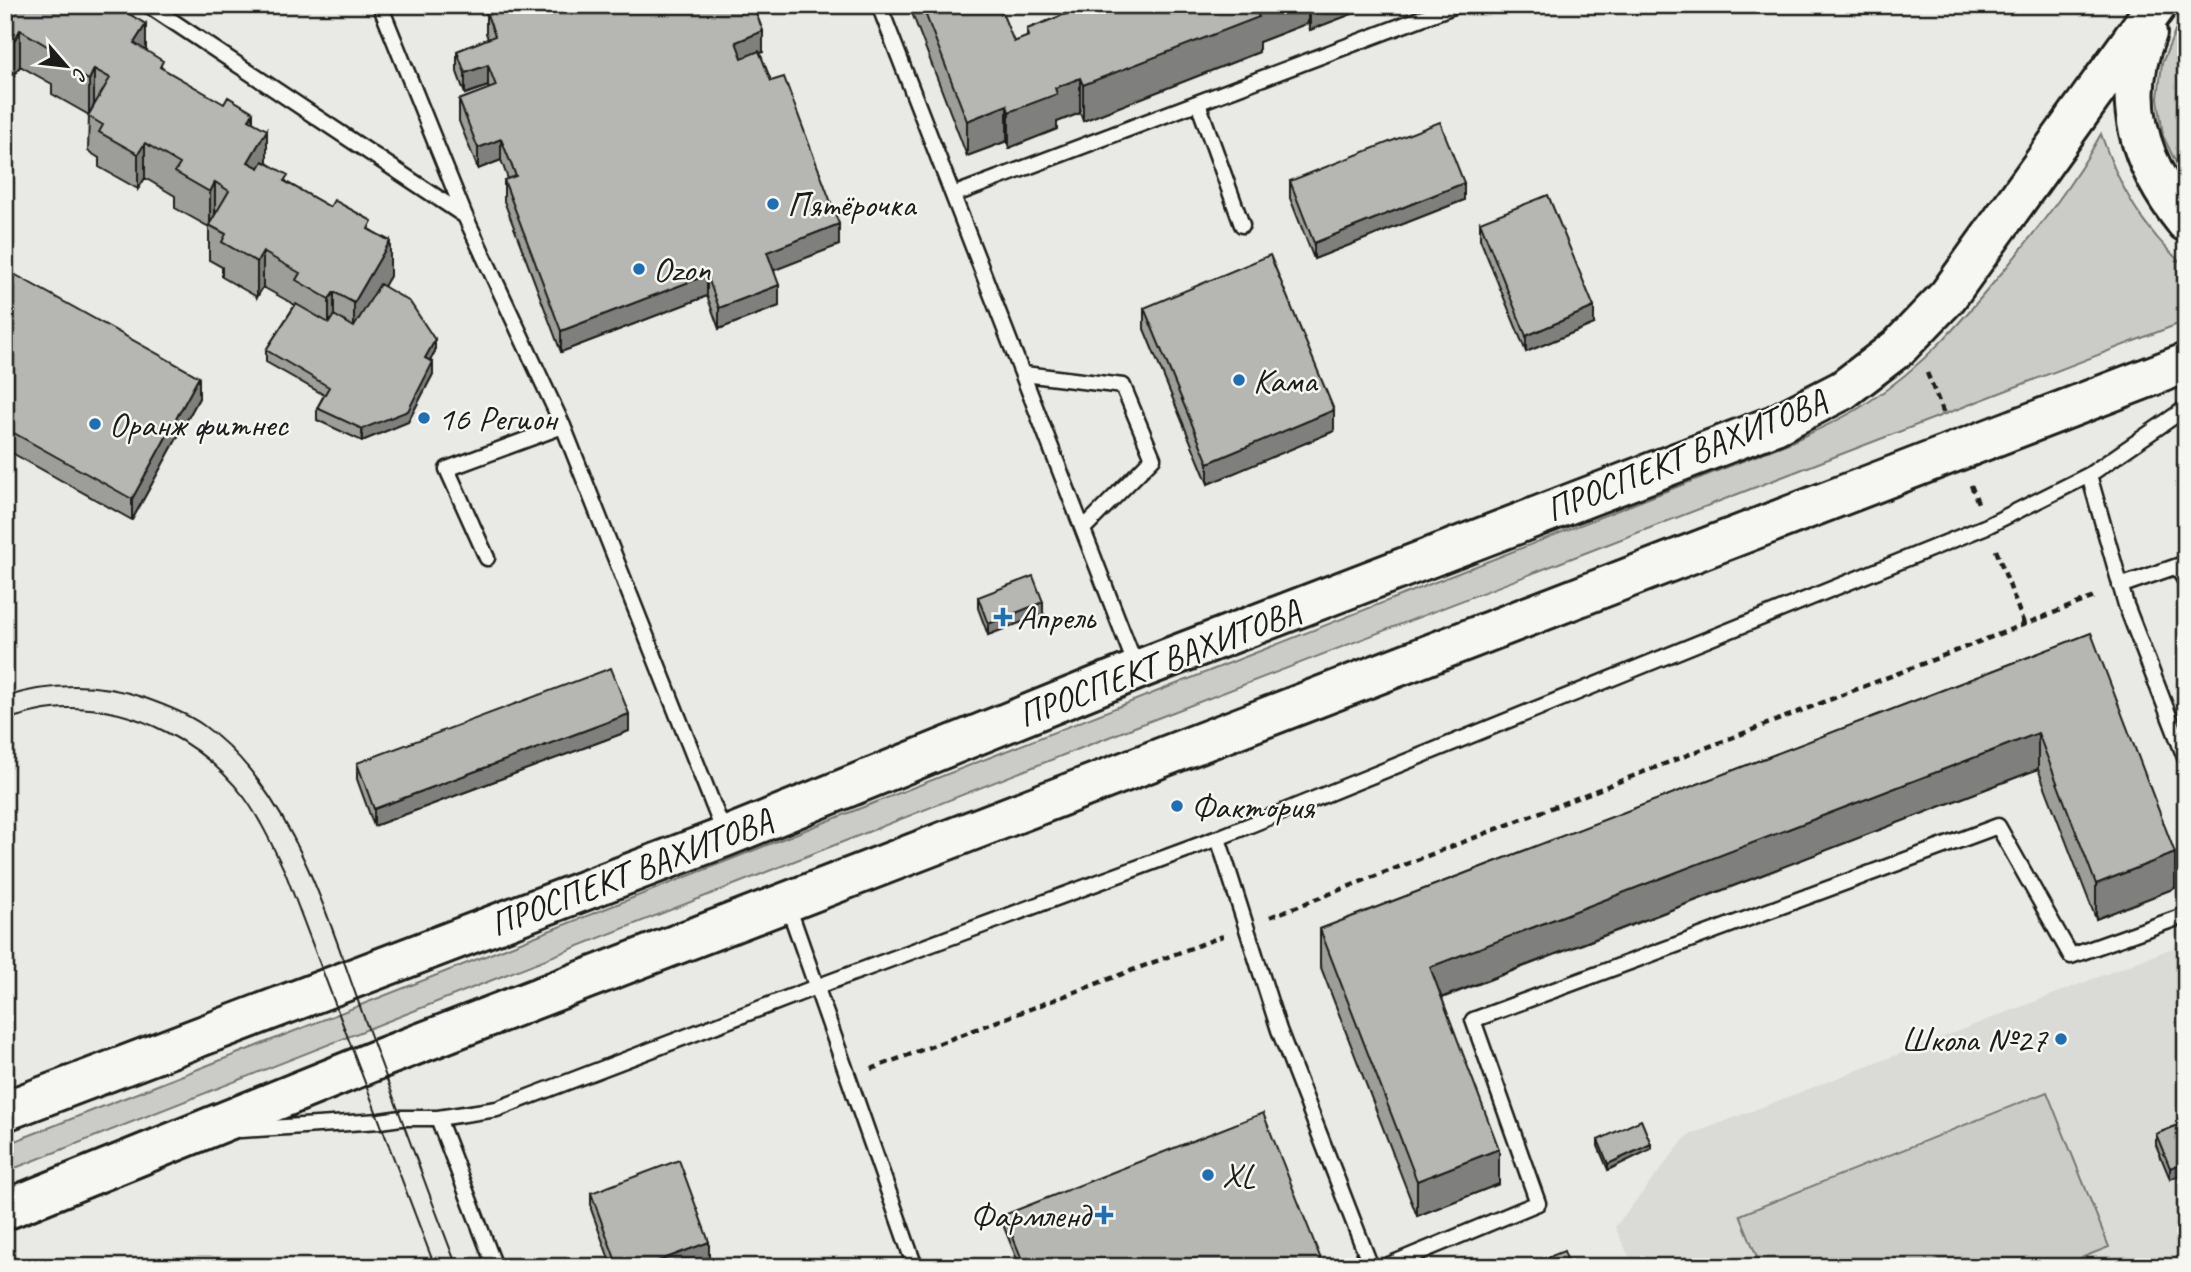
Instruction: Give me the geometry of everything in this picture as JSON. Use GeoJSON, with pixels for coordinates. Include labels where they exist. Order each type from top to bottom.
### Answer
{"type":"FeatureCollection","features":[{"type":"Feature","properties":{"kind":"main road"},"geometry":{"type":"LineString","coordinates":[[2158,5],[2137,57],[2133,103],[2142,148],[2171,203],[2186,222]]}},
{"type":"Feature","properties":{"kind":"main road","name":"ПРОСПЕКТ ВАХИТОВА"},"geometry":{"type":"LineString","coordinates":[[5,1111],[725,836],[1138,670],[1775,425],[1843,390],[1899,347],[1948,296],[2158,5]]}},
{"type":"Feature","properties":{"kind":"main road"},"geometry":{"type":"LineString","coordinates":[[5,1210],[379,1059],[2186,363]]}},
{"type":"Feature","properties":{"kind":"lane"},"geometry":{"type":"LineString","coordinates":[[148,5],[465,216]]}},
{"type":"Feature","properties":{"kind":"lane"},"geometry":{"type":"LineString","coordinates":[[380,5],[465,216],[564,426],[725,836]]}},
{"type":"Feature","properties":{"kind":"lane"},"geometry":{"type":"LineString","coordinates":[[879,5],[1138,670]]}},
{"type":"Feature","properties":{"kind":"lane"},"geometry":{"type":"LineString","coordinates":[[953,195],[1457,5]]}},
{"type":"Feature","properties":{"kind":"lane"},"geometry":{"type":"LineString","coordinates":[[1198,103],[1242,225]]}},
{"type":"Feature","properties":{"kind":"lane"},"geometry":{"type":"LineString","coordinates":[[1024,374],[1123,386],[1153,458],[1083,528]]}},
{"type":"Feature","properties":{"kind":"lane"},"geometry":{"type":"LineString","coordinates":[[197,1133],[380,1122],[401,1118],[438,1118],[497,1109],[1218,838],[1987,526],[2089,475],[2186,408]]}},
{"type":"Feature","properties":{"kind":"lane"},"geometry":{"type":"LineString","coordinates":[[488,558],[447,469],[564,426]]}},
{"type":"Feature","properties":{"kind":"lane"},"geometry":{"type":"LineString","coordinates":[[2089,475],[2120,586],[2186,760]]}},
{"type":"Feature","properties":{"kind":"lane"},"geometry":{"type":"LineString","coordinates":[[2120,586],[2181,565],[2186,582]]}},
{"type":"Feature","properties":{"kind":"lane"},"geometry":{"type":"LineString","coordinates":[[1384,1267],[1538,1203],[1473,1020],[1997,826],[2071,956],[2186,915]]}},
{"type":"Feature","properties":{"kind":"lane"},"geometry":{"type":"LineString","coordinates":[[1218,838],[1279,1030],[1371,1267]]}},
{"type":"Feature","properties":{"kind":"lane"},"geometry":{"type":"LineString","coordinates":[[786,902],[915,1267]]}},
{"type":"Feature","properties":{"kind":"lane"},"geometry":{"type":"LineString","coordinates":[[438,1118],[495,1267]]}},
{"type":"Feature","properties":{"kind":"path"},"geometry":{"type":"LineString","coordinates":[[1923,362],[1944,414]]}},
{"type":"Feature","properties":{"kind":"path"},"geometry":{"type":"LineString","coordinates":[[1987,526],[2024,624]]}},
{"type":"Feature","properties":{"kind":"path"},"geometry":{"type":"LineString","coordinates":[[848,1078],[2120,586]]}},
{"type":"Feature","properties":{"kind":"shaded area"},"geometry":{"type":"Polygon","coordinates":[[[2186,5],[2186,183],[2163,136],[2158,98],[2162,63],[2186,5]]]}},
{"type":"Feature","properties":{"kind":"shaded area"},"geometry":{"type":"Polygon","coordinates":[[[2101,134],[2134,206],[2157,238],[2186,267],[2186,321],[1137,726],[5,1172],[5,1145],[1791,442],[1839,419],[1867,403],[1907,374],[1957,324],[2044,220],[2080,170],[2101,134]]]}},
{"type":"Feature","properties":{"kind":"shaded area","name":"Школа №27"},"geometry":{"type":"Polygon","coordinates":[[[2186,943],[2186,1267],[1634,1267],[1615,1227],[1687,1136],[2186,943]]]}},
{"type":"Feature","properties":{"kind":"shaded area"},"geometry":{"type":"Polygon","coordinates":[[[2047,1092],[2109,1247],[2058,1267],[1761,1267],[1740,1215],[2047,1092]]]}},
{"type":"Feature","properties":{"kind":"building"},"geometry":{"type":"Polygon","coordinates":[[[5,5],[128,5],[133,8],[129,14],[146,24],[134,43],[163,61],[160,67],[224,104],[228,97],[253,112],[249,120],[267,130],[248,162],[259,168],[263,161],[288,175],[284,181],[330,207],[334,200],[372,221],[368,229],[390,241],[354,303],[334,292],[329,299],[296,280],[300,273],[263,252],[257,262],[222,242],[226,234],[209,225],[229,191],[215,182],[210,192],[175,172],[180,164],[145,143],[138,154],[99,132],[103,125],[88,116],[110,78],[94,69],[89,80],[52,59],[57,52],[20,30],[14,41],[5,36],[5,5]]]}},
{"type":"Feature","properties":{"kind":"building"},"geometry":{"type":"Polygon","coordinates":[[[504,5],[753,5],[763,31],[736,42],[742,58],[759,51],[771,81],[784,77],[839,224],[767,252],[779,285],[719,308],[707,275],[561,331],[504,180],[516,176],[501,139],[478,148],[459,100],[496,86],[488,65],[465,73],[457,51],[495,36],[486,12],[504,5]]]}},
{"type":"Feature","properties":{"kind":"building"},"geometry":{"type":"Polygon","coordinates":[[[922,5],[988,5],[990,9],[999,5],[1014,42],[1029,36],[1027,29],[1089,5],[1263,5],[1255,8],[1259,17],[1083,85],[1080,78],[1055,88],[1057,94],[1009,112],[1007,105],[967,121],[922,5]]]}},
{"type":"Feature","properties":{"kind":"building"},"geometry":{"type":"Polygon","coordinates":[[[1440,122],[1464,183],[1314,243],[1290,181],[1440,122]]]}},
{"type":"Feature","properties":{"kind":"building"},"geometry":{"type":"Polygon","coordinates":[[[1548,195],[1594,307],[1526,336],[1480,222],[1548,195]]]}},
{"type":"Feature","properties":{"kind":"building","name":"Кама"},"geometry":{"type":"Polygon","coordinates":[[[1270,255],[1334,410],[1208,463],[1144,308],[1270,255]]]}},
{"type":"Feature","properties":{"kind":"building","name":"Оранж фитнес"},"geometry":{"type":"Polygon","coordinates":[[[5,269],[199,377],[132,499],[5,428],[5,269]]]}},
{"type":"Feature","properties":{"kind":"building"},"geometry":{"type":"Polygon","coordinates":[[[380,284],[410,302],[435,340],[425,358],[433,362],[408,411],[362,429],[317,408],[329,387],[266,350],[296,304],[329,323],[334,315],[354,327],[380,284]]]}},
{"type":"Feature","properties":{"kind":"building"},"geometry":{"type":"Polygon","coordinates":[[[1033,576],[1043,602],[988,624],[978,597],[1033,576]]]}},
{"type":"Feature","properties":{"kind":"building"},"geometry":{"type":"Polygon","coordinates":[[[2091,633],[2175,853],[2096,884],[2038,733],[1430,967],[1499,1149],[1417,1181],[1320,929],[2091,633]]]}},
{"type":"Feature","properties":{"kind":"building"},"geometry":{"type":"Polygon","coordinates":[[[611,668],[629,714],[374,809],[357,763],[611,668]]]}},
{"type":"Feature","properties":{"kind":"building","name":"XL"},"geometry":{"type":"Polygon","coordinates":[[[1263,1113],[1324,1267],[1025,1267],[1004,1215],[1263,1113]]]}},
{"type":"Feature","properties":{"kind":"building"},"geometry":{"type":"Polygon","coordinates":[[[1641,1120],[1651,1144],[1608,1164],[1598,1140],[1641,1120]]]}},
{"type":"Feature","properties":{"kind":"building"},"geometry":{"type":"Polygon","coordinates":[[[2186,1122],[2186,1162],[2170,1168],[2156,1134],[2186,1122]]]}},
{"type":"Feature","properties":{"kind":"building"},"geometry":{"type":"Polygon","coordinates":[[[679,1160],[709,1242],[642,1267],[618,1267],[591,1193],[679,1160]]]}},
{"type":"Feature","properties":{"kind":"building"},"geometry":{"type":"Polygon","coordinates":[[[1564,1251],[1570,1267],[1524,1267],[1564,1251]]]}},
{"type":"Feature","properties":{"kind":"tram line"},"geometry":{"type":"LineString","coordinates":[[5,697],[41,689],[75,686],[110,689],[145,698],[168,706],[203,725],[235,752],[262,785],[285,822],[322,902],[457,1267]]}},
{"type":"Feature","properties":{"kind":"tram line"},"geometry":{"type":"LineString","coordinates":[[5,720],[44,710],[68,708],[119,714],[167,732],[188,745],[209,761],[244,797],[285,872],[435,1267]]}},
{"type":"Feature","properties":{"kind":"place","name":"Пятёрочка"},"geometry":{"type":"Point","coordinates":[773,204]}},
{"type":"Feature","properties":{"kind":"place","name":"Ozon"},"geometry":{"type":"Point","coordinates":[639,269]}},
{"type":"Feature","properties":{"kind":"place","name":"Кама"},"geometry":{"type":"Point","coordinates":[1239,380]}},
{"type":"Feature","properties":{"kind":"place","name":"16 Регион"},"geometry":{"type":"Point","coordinates":[424,418]}},
{"type":"Feature","properties":{"kind":"place","name":"Оранж фитнес"},"geometry":{"type":"Point","coordinates":[95,424]}},
{"type":"Feature","properties":{"kind":"place","name":"Апрель"},"geometry":{"type":"Point","coordinates":[1003,617]}},
{"type":"Feature","properties":{"kind":"place","name":"Фактория"},"geometry":{"type":"Point","coordinates":[1177,806]}},
{"type":"Feature","properties":{"kind":"place","name":"Школа №27"},"geometry":{"type":"Point","coordinates":[2061,1039]}},
{"type":"Feature","properties":{"kind":"place","name":"XL"},"geometry":{"type":"Point","coordinates":[1208,1175]}},
{"type":"Feature","properties":{"kind":"place","name":"Фармленд"},"geometry":{"type":"Point","coordinates":[1104,1215]}}]}
